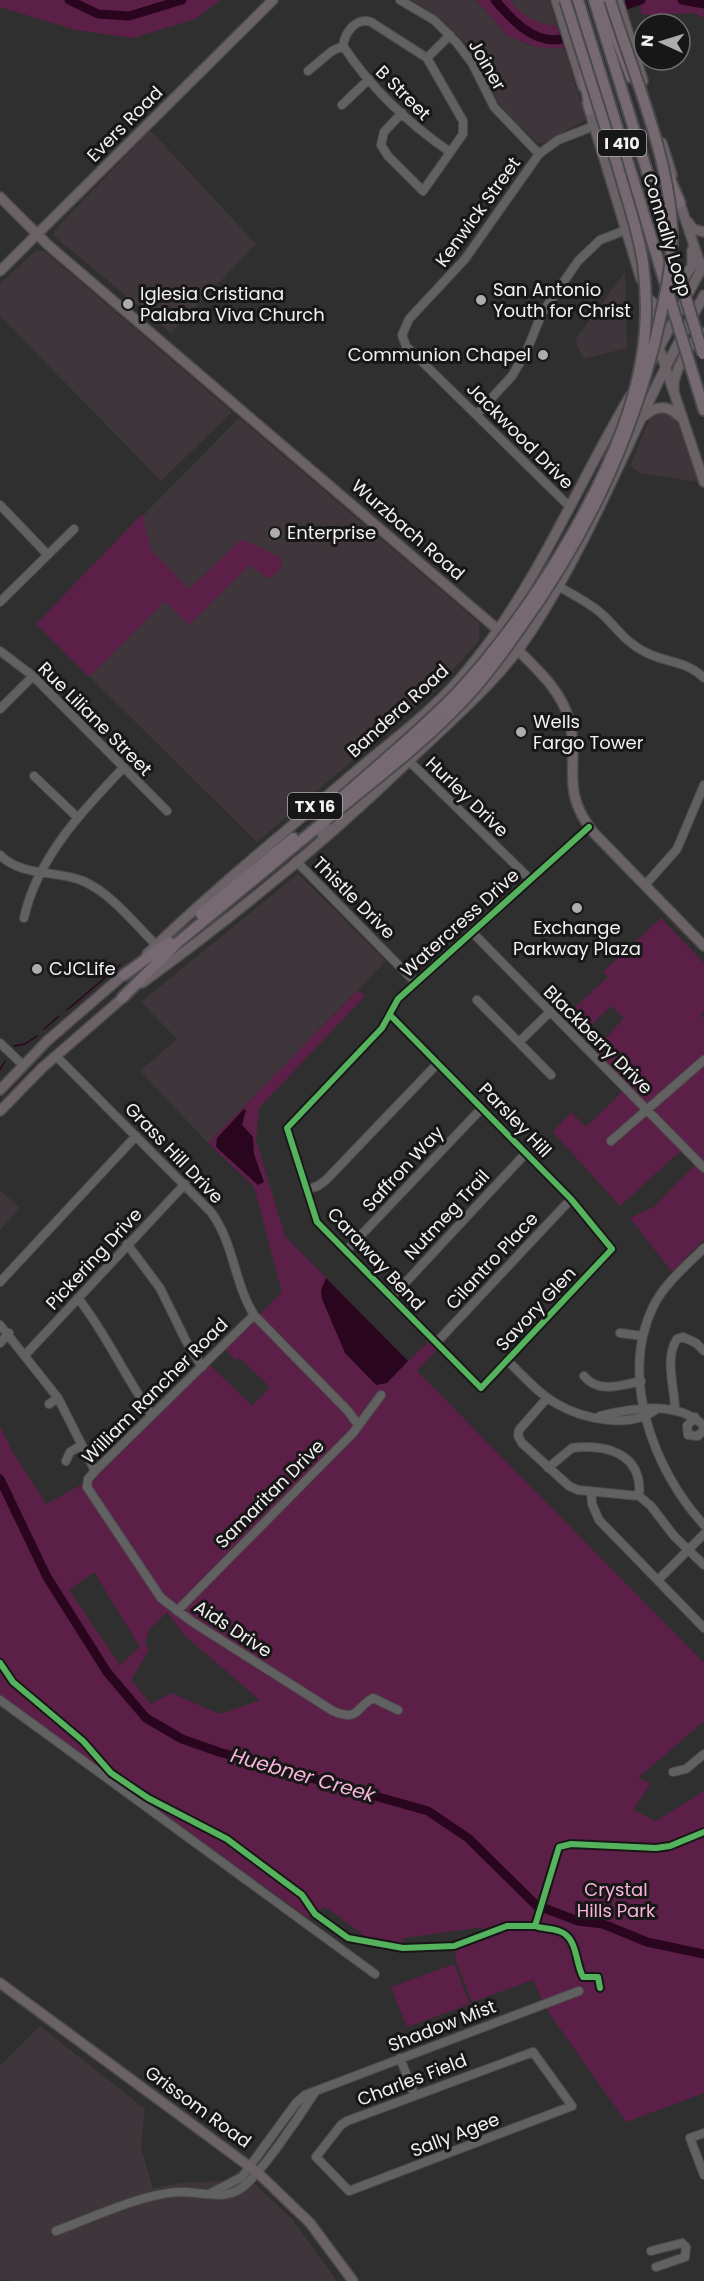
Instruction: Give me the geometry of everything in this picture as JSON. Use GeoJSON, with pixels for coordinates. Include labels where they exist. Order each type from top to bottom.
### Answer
{"type":"FeatureCollection","features":[{"type":"Feature","properties":{"kind":"highway"},"geometry":{"type":"LineString","coordinates":[[566,0],[590,110]]}},
{"type":"Feature","properties":{"kind":"highway"},"geometry":{"type":"LineString","coordinates":[[124,975],[155,954],[232,887],[324,818],[455,694],[503,638],[560,553],[612,453],[630,406],[644,341],[646,306],[643,264],[634,222],[566,0]]}},
{"type":"Feature","properties":{"kind":"highway","name":"Connally Loop"},"geometry":{"type":"LineString","coordinates":[[578,0],[704,410]]}},
{"type":"Feature","properties":{"kind":"highway","name":"Connally Loop"},"geometry":{"type":"LineString","coordinates":[[594,0],[704,356]]}},
{"type":"Feature","properties":{"kind":"highway"},"geometry":{"type":"LineString","coordinates":[[602,0],[682,207]]}},
{"type":"Feature","properties":{"kind":"highway"},"geometry":{"type":"LineString","coordinates":[[122,998],[177,944],[459,706],[495,662],[569,556],[611,473],[632,423],[662,310],[669,275],[672,228],[658,153],[610,0]]}},
{"type":"Feature","properties":{"kind":"main road","name":"Evers Road"},"geometry":{"type":"LineString","coordinates":[[0,271],[273,0]]}},
{"type":"Feature","properties":{"kind":"main road"},"geometry":{"type":"LineString","coordinates":[[556,0],[644,289],[665,370],[704,482]]}},
{"type":"Feature","properties":{"kind":"main road"},"geometry":{"type":"LineString","coordinates":[[618,0],[703,269]]}},
{"type":"Feature","properties":{"kind":"main road","name":"Wurzbach Road"},"geometry":{"type":"LineString","coordinates":[[0,197],[38,235],[499,630],[550,682],[564,706],[571,728],[571,783],[575,799],[589,827],[704,946]]}},
{"type":"Feature","properties":{"kind":"main road"},"geometry":{"type":"LineString","coordinates":[[682,207],[692,227],[704,232]]}},
{"type":"Feature","properties":{"kind":"main road"},"geometry":{"type":"LineString","coordinates":[[644,289],[651,303],[655,305],[666,305],[670,300],[692,266],[689,230]]}},
{"type":"Feature","properties":{"kind":"main road","name":"Bandera Road"},"geometry":{"type":"LineString","coordinates":[[0,1090],[23,1065],[156,945],[427,711],[467,671],[499,630],[529,584],[638,381],[659,350],[703,269]]}},
{"type":"Feature","properties":{"kind":"main road"},"geometry":{"type":"LineString","coordinates":[[642,418],[704,295]]}},
{"type":"Feature","properties":{"kind":"main road"},"geometry":{"type":"LineString","coordinates":[[638,381],[648,340],[648,304]]}},
{"type":"Feature","properties":{"kind":"main road"},"geometry":{"type":"LineString","coordinates":[[674,399],[675,376],[694,341],[704,333]]}},
{"type":"Feature","properties":{"kind":"main road"},"geometry":{"type":"LineString","coordinates":[[642,418],[653,410],[663,407],[671,409],[681,419]]}},
{"type":"Feature","properties":{"kind":"main road","name":"TX 16"},"geometry":{"type":"LineString","coordinates":[[0,1111],[56,1056],[122,998],[170,963],[390,780],[497,676],[560,587],[599,513],[642,418]]}},
{"type":"Feature","properties":{"kind":"main road"},"geometry":{"type":"LineString","coordinates":[[382,749],[360,772],[358,779],[363,787],[373,791],[390,780]]}},
{"type":"Feature","properties":{"kind":"main road"},"geometry":{"type":"LineString","coordinates":[[299,858],[311,842],[338,818],[344,808],[333,797],[306,814]]}},
{"type":"Feature","properties":{"kind":"main road","name":"Grissom Road"},"geometry":{"type":"LineString","coordinates":[[0,1983],[254,2169],[310,2223],[352,2281]]}},
{"type":"Feature","properties":{"kind":"street","name":"Joiner"},"geometry":{"type":"LineString","coordinates":[[400,0],[426,14],[450,35],[472,63],[494,107],[539,154]]}},
{"type":"Feature","properties":{"kind":"street"},"geometry":{"type":"LineString","coordinates":[[308,71],[332,51],[344,46],[346,34],[356,24],[365,20],[427,58],[463,121],[463,134],[423,191],[388,156],[381,145],[384,132],[402,113]]}},
{"type":"Feature","properties":{"kind":"street"},"geometry":{"type":"LineString","coordinates":[[427,58],[450,35]]}},
{"type":"Feature","properties":{"kind":"street","name":"B Street"},"geometry":{"type":"LineString","coordinates":[[344,46],[369,79],[402,113],[424,135],[450,152]]}},
{"type":"Feature","properties":{"kind":"street"},"geometry":{"type":"LineString","coordinates":[[342,105],[369,79]]}},
{"type":"Feature","properties":{"kind":"street","name":"Kenwick Street"},"geometry":{"type":"LineString","coordinates":[[402,335],[409,319],[465,260],[539,154],[558,140],[594,126]]}},
{"type":"Feature","properties":{"kind":"street"},"geometry":{"type":"LineString","coordinates":[[477,414],[512,376],[527,350],[542,313],[578,261],[600,240],[626,230]]}},
{"type":"Feature","properties":{"kind":"street","name":"Jackwood Drive"},"geometry":{"type":"LineString","coordinates":[[402,335],[406,346],[569,506]]}},
{"type":"Feature","properties":{"kind":"street"},"geometry":{"type":"LineString","coordinates":[[0,506],[48,555]]}},
{"type":"Feature","properties":{"kind":"street"},"geometry":{"type":"LineString","coordinates":[[0,602],[74,529]]}},
{"type":"Feature","properties":{"kind":"street"},"geometry":{"type":"LineString","coordinates":[[560,587],[603,615],[620,636],[632,645],[647,654],[683,664],[704,678]]}},
{"type":"Feature","properties":{"kind":"street","name":"Rue Liliane Street"},"geometry":{"type":"LineString","coordinates":[[0,651],[33,676],[167,811]]}},
{"type":"Feature","properties":{"kind":"street"},"geometry":{"type":"LineString","coordinates":[[0,709],[33,676]]}},
{"type":"Feature","properties":{"kind":"street","name":"Hurley Drive"},"geometry":{"type":"LineString","coordinates":[[409,761],[530,879]]}},
{"type":"Feature","properties":{"kind":"street"},"geometry":{"type":"LineString","coordinates":[[24,918],[31,891],[41,872],[78,818],[124,767]]}},
{"type":"Feature","properties":{"kind":"street"},"geometry":{"type":"LineString","coordinates":[[34,776],[78,818]]}},
{"type":"Feature","properties":{"kind":"street"},"geometry":{"type":"LineString","coordinates":[[645,885],[677,849],[704,785]]}},
{"type":"Feature","properties":{"kind":"street","name":"Watercress Drive"},"geometry":{"type":"LineString","coordinates":[[287,1128],[382,1028],[391,1016],[398,999],[589,827]]}},
{"type":"Feature","properties":{"kind":"street"},"geometry":{"type":"LineString","coordinates":[[0,855],[15,866],[75,879],[97,889],[156,945]]}},
{"type":"Feature","properties":{"kind":"street","name":"Thistle Drive"},"geometry":{"type":"LineString","coordinates":[[299,858],[416,982]]}},
{"type":"Feature","properties":{"kind":"street","name":"Blackberry Drive"},"geometry":{"type":"LineString","coordinates":[[472,932],[549,1013],[704,1168]]}},
{"type":"Feature","properties":{"kind":"street"},"geometry":{"type":"LineString","coordinates":[[477,1000],[550,1075]]}},
{"type":"Feature","properties":{"kind":"street"},"geometry":{"type":"LineString","coordinates":[[519,1042],[549,1013]]}},
{"type":"Feature","properties":{"kind":"street","name":"Parsley Hill"},"geometry":{"type":"LineString","coordinates":[[391,1016],[571,1200],[612,1249]]}},
{"type":"Feature","properties":{"kind":"street"},"geometry":{"type":"LineString","coordinates":[[0,1043],[23,1065]]}},
{"type":"Feature","properties":{"kind":"street","name":"Grass Hill Drive"},"geometry":{"type":"LineString","coordinates":[[56,1056],[212,1212],[222,1228],[243,1296],[254,1315],[358,1425]]}},
{"type":"Feature","properties":{"kind":"street"},"geometry":{"type":"LineString","coordinates":[[611,1141],[704,1060]]}},
{"type":"Feature","properties":{"kind":"street"},"geometry":{"type":"LineString","coordinates":[[306,1190],[326,1180],[438,1063]]}},
{"type":"Feature","properties":{"kind":"street","name":"Saffron Way"},"geometry":{"type":"LineString","coordinates":[[346,1251],[482,1108]]}},
{"type":"Feature","properties":{"kind":"street","name":"Caraway Bend"},"geometry":{"type":"LineString","coordinates":[[287,1128],[317,1222],[481,1388]]}},
{"type":"Feature","properties":{"kind":"street"},"geometry":{"type":"LineString","coordinates":[[0,1282],[136,1136]]}},
{"type":"Feature","properties":{"kind":"street","name":"Nutmeg Trail"},"geometry":{"type":"LineString","coordinates":[[391,1298],[526,1153]]}},
{"type":"Feature","properties":{"kind":"street","name":"Pickering Drive"},"geometry":{"type":"LineString","coordinates":[[26,1354],[185,1184]]}},
{"type":"Feature","properties":{"kind":"street","name":"Cilantro Place"},"geometry":{"type":"LineString","coordinates":[[436,1343],[571,1200]]}},
{"type":"Feature","properties":{"kind":"street"},"geometry":{"type":"LineString","coordinates":[[127,1244],[160,1288],[186,1341],[202,1367]]}},
{"type":"Feature","properties":{"kind":"street"},"geometry":{"type":"LineString","coordinates":[[704,1248],[657,1291],[643,1336],[641,1381],[646,1412],[657,1450],[667,1473],[704,1525]]}},
{"type":"Feature","properties":{"kind":"street","name":"Savory Glen"},"geometry":{"type":"LineString","coordinates":[[481,1388],[612,1249]]}},
{"type":"Feature","properties":{"kind":"street"},"geometry":{"type":"LineString","coordinates":[[78,1298],[106,1335],[127,1379],[152,1416]]}},
{"type":"Feature","properties":{"kind":"street","name":"William Rancher Road"},"geometry":{"type":"LineString","coordinates":[[90,1492],[87,1483],[95,1471],[254,1315]]}},
{"type":"Feature","properties":{"kind":"street"},"geometry":{"type":"LineString","coordinates":[[0,1325],[26,1354],[58,1398],[95,1471]]}},
{"type":"Feature","properties":{"kind":"street"},"geometry":{"type":"LineString","coordinates":[[0,1343],[9,1333]]}},
{"type":"Feature","properties":{"kind":"street"},"geometry":{"type":"LineString","coordinates":[[620,1333],[643,1336]]}},
{"type":"Feature","properties":{"kind":"street"},"geometry":{"type":"LineString","coordinates":[[675,1410],[672,1370],[673,1348],[677,1339],[684,1333],[704,1351]]}},
{"type":"Feature","properties":{"kind":"street"},"geometry":{"type":"LineString","coordinates":[[508,1361],[547,1398],[566,1409],[615,1421],[655,1410],[675,1410],[695,1418],[704,1427],[698,1436],[688,1435],[687,1426],[695,1418]]}},
{"type":"Feature","properties":{"kind":"street"},"geometry":{"type":"LineString","coordinates":[[584,1376],[590,1383],[603,1387],[641,1381]]}},
{"type":"Feature","properties":{"kind":"street","name":"Samaritan Drive"},"geometry":{"type":"LineString","coordinates":[[177,1611],[353,1433],[381,1395]]}},
{"type":"Feature","properties":{"kind":"street"},"geometry":{"type":"LineString","coordinates":[[49,1404],[58,1398]]}},
{"type":"Feature","properties":{"kind":"street"},"geometry":{"type":"LineString","coordinates":[[547,1398],[518,1434],[519,1439],[569,1486],[591,1491],[639,1496],[651,1506],[687,1550],[704,1565]]}},
{"type":"Feature","properties":{"kind":"street"},"geometry":{"type":"LineString","coordinates":[[66,1461],[70,1452],[82,1445]]}},
{"type":"Feature","properties":{"kind":"street"},"geometry":{"type":"LineString","coordinates":[[548,1468],[569,1449],[597,1448],[616,1451],[627,1459],[638,1483],[639,1496]]}},
{"type":"Feature","properties":{"kind":"street"},"geometry":{"type":"LineString","coordinates":[[591,1491],[592,1504],[599,1520],[704,1628]]}},
{"type":"Feature","properties":{"kind":"street","name":"Aids Drive"},"geometry":{"type":"LineString","coordinates":[[90,1492],[146,1580],[161,1598],[177,1611],[333,1711],[342,1715],[356,1714],[374,1698],[398,1710]]}},
{"type":"Feature","properties":{"kind":"street"},"geometry":{"type":"LineString","coordinates":[[658,1580],[704,1534]]}},
{"type":"Feature","properties":{"kind":"street"},"geometry":{"type":"LineString","coordinates":[[0,1700],[375,1974]]}},
{"type":"Feature","properties":{"kind":"street"},"geometry":{"type":"LineString","coordinates":[[673,1772],[686,1769],[704,1754]]}},
{"type":"Feature","properties":{"kind":"street","name":"Shadow Mist"},"geometry":{"type":"LineString","coordinates":[[56,2231],[165,2193],[211,2193],[221,2196],[239,2190],[315,2092],[579,1990]]}},
{"type":"Feature","properties":{"kind":"street","name":"Charles Field"},"geometry":{"type":"LineString","coordinates":[[349,2191],[316,2157],[341,2125],[414,2094],[533,2052],[572,2106]]}},
{"type":"Feature","properties":{"kind":"street"},"geometry":{"type":"LineString","coordinates":[[400,2058],[414,2094]]}},
{"type":"Feature","properties":{"kind":"street","name":"Sally Agee"},"geometry":{"type":"LineString","coordinates":[[349,2191],[572,2106]]}},
{"type":"Feature","properties":{"kind":"street"},"geometry":{"type":"LineString","coordinates":[[704,2133],[690,2138],[704,2175]]}},
{"type":"Feature","properties":{"kind":"street"},"geometry":{"type":"LineString","coordinates":[[651,2251],[676,2243],[682,2243],[686,2247],[685,2257],[656,2267]]}},
{"type":"Feature","properties":{"kind":"shaded area"},"geometry":{"type":"Polygon","coordinates":[[[411,0],[476,0],[508,36],[528,45],[564,49],[586,119],[544,143],[538,143],[510,117],[496,100],[468,46],[437,16],[411,0]]]}},
{"type":"Feature","properties":{"kind":"shaded area"},"geometry":{"type":"Polygon","coordinates":[[[510,0],[549,0],[557,26],[536,24],[521,14],[510,0]]]}},
{"type":"Feature","properties":{"kind":"shaded area"},"geometry":{"type":"Polygon","coordinates":[[[150,130],[256,244],[171,333],[54,236],[54,231],[150,130]]]}},
{"type":"Feature","properties":{"kind":"shaded area"},"geometry":{"type":"Polygon","coordinates":[[[35,251],[44,251],[232,412],[161,481],[0,316],[0,284],[35,251]]]}},
{"type":"Feature","properties":{"kind":"shaded area"},"geometry":{"type":"Polygon","coordinates":[[[625,272],[627,348],[583,359],[575,340],[625,272]]]}},
{"type":"Feature","properties":{"kind":"shaded area"},"geometry":{"type":"Polygon","coordinates":[[[664,412],[676,419],[698,482],[640,473],[630,466],[650,418],[664,412]]]}},
{"type":"Feature","properties":{"kind":"shaded area"},"geometry":{"type":"Polygon","coordinates":[[[239,418],[479,623],[479,641],[447,676],[401,719],[257,842],[36,624],[239,418]]]}},
{"type":"Feature","properties":{"kind":"shaded area"},"geometry":{"type":"Polygon","coordinates":[[[298,874],[386,961],[208,1143],[140,1071],[177,1039],[141,1002],[298,874]]]}},
{"type":"Feature","properties":{"kind":"shaded area"},"geometry":{"type":"Polygon","coordinates":[[[244,1109],[246,1110],[242,1125],[253,1137],[254,1154],[264,1182],[258,1185],[216,1147],[217,1138],[244,1109]]]}},
{"type":"Feature","properties":{"kind":"shaded area"},"geometry":{"type":"Polygon","coordinates":[[[0,1190],[20,1208],[0,1230],[0,1190]]]}},
{"type":"Feature","properties":{"kind":"shaded area"},"geometry":{"type":"Polygon","coordinates":[[[326,1278],[408,1361],[387,1383],[376,1385],[345,1353],[322,1299],[321,1290],[326,1278]]]}},
{"type":"Feature","properties":{"kind":"shaded area"},"geometry":{"type":"Polygon","coordinates":[[[40,2026],[145,2109],[141,2148],[153,2188],[181,2183],[225,2181],[240,2170],[292,2219],[337,2281],[11,2281],[10,2279],[0,2281],[0,2066],[40,2026]]]}},
{"type":"Feature","properties":{"kind":"green space"},"geometry":{"type":"Polygon","coordinates":[[[0,0],[220,0],[195,19],[133,38],[76,30],[0,7],[0,0]]]}},
{"type":"Feature","properties":{"kind":"green space"},"geometry":{"type":"Polygon","coordinates":[[[476,0],[510,0],[530,19],[557,26],[564,49],[535,47],[508,36],[476,0]]]}},
{"type":"Feature","properties":{"kind":"green space"},"geometry":{"type":"Polygon","coordinates":[[[639,0],[704,0],[704,18],[692,12],[641,12],[639,0]]]}},
{"type":"Feature","properties":{"kind":"green space"},"geometry":{"type":"Polygon","coordinates":[[[142,514],[151,550],[189,589],[242,539],[280,557],[282,567],[269,579],[250,565],[189,625],[165,601],[89,677],[36,624],[142,514]]]}},
{"type":"Feature","properties":{"kind":"green space"},"geometry":{"type":"Polygon","coordinates":[[[661,918],[704,963],[704,1012],[701,1015],[704,1019],[704,1164],[686,1146],[620,1206],[553,1132],[571,1112],[586,1127],[627,1087],[593,1052],[624,1018],[611,1006],[578,1038],[560,1021],[608,977],[603,972],[661,918]]]}},
{"type":"Feature","properties":{"kind":"green space","name":"Crystal Hills Park"},"geometry":{"type":"Polygon","coordinates":[[[358,990],[365,996],[259,1108],[256,1140],[285,1236],[408,1361],[428,1342],[436,1350],[417,1371],[704,1663],[704,1721],[638,1778],[651,1783],[633,1810],[656,1821],[704,1791],[704,2093],[626,2122],[547,2010],[533,1980],[472,2002],[456,1961],[455,1948],[510,1927],[487,1934],[483,1927],[403,1938],[403,1948],[360,1941],[362,1933],[324,1907],[308,1918],[0,1695],[0,1426],[12,1451],[46,1504],[96,1477],[209,1364],[252,1406],[270,1387],[240,1358],[235,1360],[225,1349],[282,1292],[254,1187],[208,1143],[358,990]],[[94,1572],[69,1590],[120,1665],[140,1647],[94,1572]],[[167,1612],[149,1630],[145,1643],[149,1650],[131,1680],[151,1704],[171,1693],[220,1714],[260,1700],[185,1636],[167,1612]]]}},
{"type":"Feature","properties":{"kind":"green space"},"geometry":{"type":"Polygon","coordinates":[[[696,1164],[704,1173],[704,1239],[672,1272],[630,1218],[654,1207],[696,1164]]]}},
{"type":"Feature","properties":{"kind":"green space"},"geometry":{"type":"Polygon","coordinates":[[[454,1964],[470,2004],[407,2027],[391,1987],[454,1964]]]}},
{"type":"Feature","properties":{"kind":"waterway"},"geometry":{"type":"LineString","coordinates":[[69,0],[98,14],[129,16],[182,0]]}},
{"type":"Feature","properties":{"kind":"waterway"},"geometry":{"type":"LineString","coordinates":[[495,0],[524,29],[542,38],[562,39]]}},
{"type":"Feature","properties":{"kind":"waterway"},"geometry":{"type":"LineString","coordinates":[[623,6],[641,0]]}},
{"type":"Feature","properties":{"kind":"waterway"},"geometry":{"type":"LineString","coordinates":[[682,0],[704,4]]}},
{"type":"Feature","properties":{"kind":"waterway"},"geometry":{"type":"LineString","coordinates":[[67,1010],[120,965]]}},
{"type":"Feature","properties":{"kind":"waterway"},"geometry":{"type":"LineString","coordinates":[[44,1029],[59,1016]]}},
{"type":"Feature","properties":{"kind":"waterway"},"geometry":{"type":"LineString","coordinates":[[14,1046],[25,1044],[37,1036]]}},
{"type":"Feature","properties":{"kind":"waterway"},"geometry":{"type":"LineString","coordinates":[[0,1070],[5,1061]]}},
{"type":"Feature","properties":{"kind":"waterway","name":"Huebner Creek"},"geometry":{"type":"LineString","coordinates":[[0,1479],[47,1577],[107,1672],[146,1718],[182,1739],[219,1752],[428,1811],[468,1838],[536,1905],[578,1921],[603,1924],[647,1942],[704,1954]]}},
{"type":"Feature","properties":{"kind":"cycle path"},"geometry":{"type":"LineString","coordinates":[[391,1016],[571,1199],[612,1249],[481,1388],[317,1222],[287,1128],[382,1028],[398,999],[589,827]]}},
{"type":"Feature","properties":{"kind":"cycle path"},"geometry":{"type":"LineString","coordinates":[[0,1663],[13,1682],[83,1741],[111,1773],[148,1798],[227,1839],[302,1895],[315,1914],[348,1938],[403,1948],[454,1946],[507,1926],[535,1926]]}},
{"type":"Feature","properties":{"kind":"cycle path"},"geometry":{"type":"LineString","coordinates":[[600,1988],[598,1977],[583,1977],[573,1944],[565,1934],[535,1926],[559,1847],[571,1844],[656,1848],[670,1846],[704,1832]]}},
{"type":"Feature","properties":{"kind":"place","name":"San Antonio Youth for Christ"},"geometry":{"type":"Point","coordinates":[481,300]}},
{"type":"Feature","properties":{"kind":"place","name":"Iglesia Cristiana Palabra Viva Church"},"geometry":{"type":"Point","coordinates":[128,304]}},
{"type":"Feature","properties":{"kind":"place","name":"Communion Chapel"},"geometry":{"type":"Point","coordinates":[543,355]}},
{"type":"Feature","properties":{"kind":"place","name":"Enterprise"},"geometry":{"type":"Point","coordinates":[275,533]}},
{"type":"Feature","properties":{"kind":"place","name":"Wells Fargo Tower"},"geometry":{"type":"Point","coordinates":[521,732]}},
{"type":"Feature","properties":{"kind":"place","name":"Exchange Parkway Plaza"},"geometry":{"type":"Point","coordinates":[577,908]}},
{"type":"Feature","properties":{"kind":"place","name":"CJCLife"},"geometry":{"type":"Point","coordinates":[37,969]}}]}
